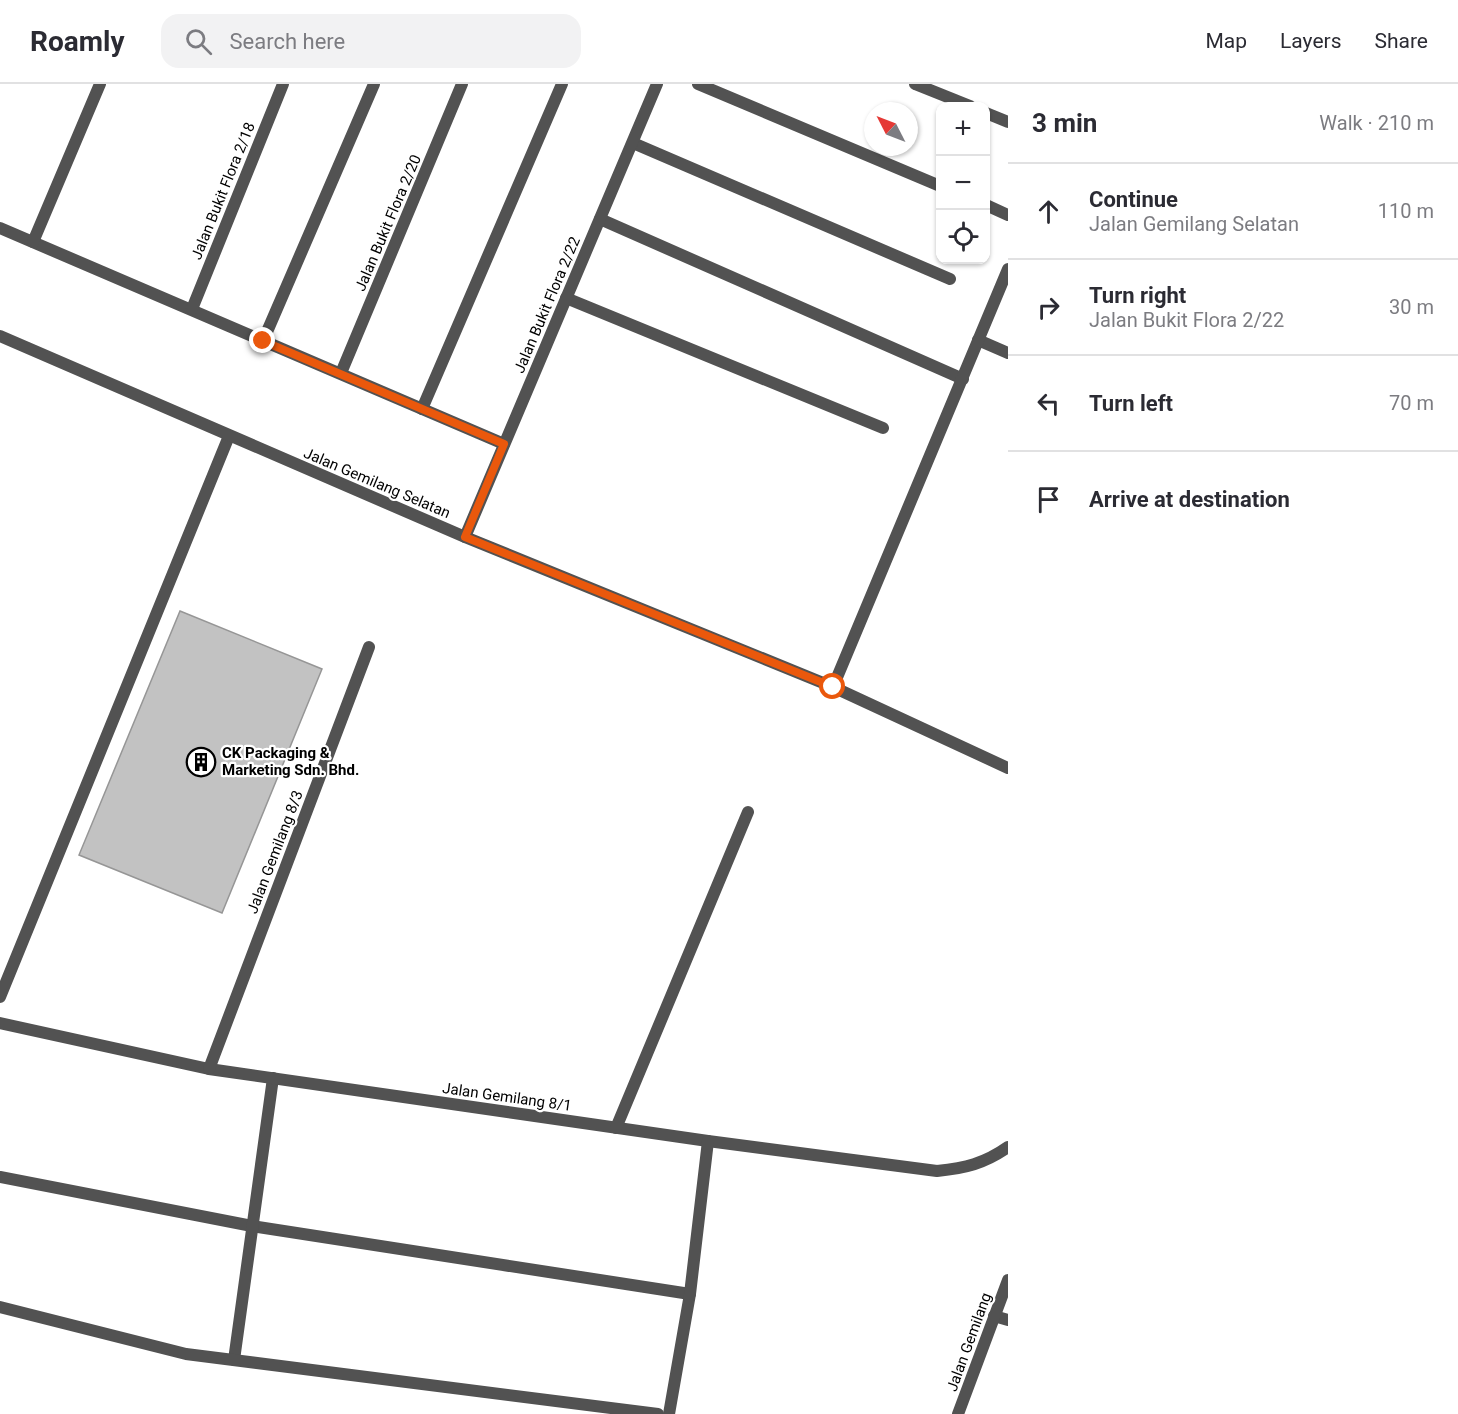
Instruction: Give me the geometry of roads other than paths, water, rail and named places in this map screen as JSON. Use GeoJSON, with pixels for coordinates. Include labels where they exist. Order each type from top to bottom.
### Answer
{"type":"FeatureCollection","features":[{"type":"Feature","properties":{"kind":"street"},"geometry":{"type":"LineString","coordinates":[[33,242],[100,84]]}},
{"type":"Feature","properties":{"kind":"street","name":"Jalan Bukit Flora 2/18"},"geometry":{"type":"LineString","coordinates":[[192,309],[283,84]]}},
{"type":"Feature","properties":{"kind":"street"},"geometry":{"type":"LineString","coordinates":[[263,341],[374,84]]}},
{"type":"Feature","properties":{"kind":"street","name":"Jalan Bukit Flora 2/20"},"geometry":{"type":"LineString","coordinates":[[341,373],[462,84]]}},
{"type":"Feature","properties":{"kind":"street"},"geometry":{"type":"LineString","coordinates":[[422,409],[562,84]]}},
{"type":"Feature","properties":{"kind":"street","name":"Jalan Bukit Flora 2/22"},"geometry":{"type":"LineString","coordinates":[[465,537],[657,84]]}},
{"type":"Feature","properties":{"kind":"street"},"geometry":{"type":"LineString","coordinates":[[699,84],[936,184]]}},
{"type":"Feature","properties":{"kind":"street"},"geometry":{"type":"LineString","coordinates":[[915,84],[960,102]]}},
{"type":"Feature","properties":{"kind":"street"},"geometry":{"type":"LineString","coordinates":[[990,115],[1008,122]]}},
{"type":"Feature","properties":{"kind":"street"},"geometry":{"type":"LineString","coordinates":[[633,143],[950,279]]}},
{"type":"Feature","properties":{"kind":"street"},"geometry":{"type":"LineString","coordinates":[[990,207],[1008,215]]}},
{"type":"Feature","properties":{"kind":"street"},"geometry":{"type":"LineString","coordinates":[[600,219],[963,379]]}},
{"type":"Feature","properties":{"kind":"street"},"geometry":{"type":"LineString","coordinates":[[0,228],[504,444]]}},
{"type":"Feature","properties":{"kind":"street"},"geometry":{"type":"LineString","coordinates":[[833,687],[1008,269]]}},
{"type":"Feature","properties":{"kind":"street"},"geometry":{"type":"LineString","coordinates":[[566,298],[884,428]]}},
{"type":"Feature","properties":{"kind":"street","name":"Jalan Gemilang Selatan"},"geometry":{"type":"LineString","coordinates":[[0,336],[465,537],[833,687],[1008,768]]}},
{"type":"Feature","properties":{"kind":"street"},"geometry":{"type":"LineString","coordinates":[[978,340],[1008,353]]}},
{"type":"Feature","properties":{"kind":"street"},"geometry":{"type":"LineString","coordinates":[[0,997],[230,436]]}},
{"type":"Feature","properties":{"kind":"street","name":"Jalan Gemilang 8/3"},"geometry":{"type":"LineString","coordinates":[[209,1068],[369,647]]}},
{"type":"Feature","properties":{"kind":"street"},"geometry":{"type":"LineString","coordinates":[[616,1128],[748,812]]}},
{"type":"Feature","properties":{"kind":"street","name":"Jalan Gemilang 8/1"},"geometry":{"type":"LineString","coordinates":[[0,1023],[209,1068],[616,1128],[937,1171],[967,1168],[995,1156],[1008,1147]]}},
{"type":"Feature","properties":{"kind":"street"},"geometry":{"type":"LineString","coordinates":[[234,1360],[273,1078]]}},
{"type":"Feature","properties":{"kind":"street"},"geometry":{"type":"LineString","coordinates":[[669,1414],[690,1294],[708,1141]]}},
{"type":"Feature","properties":{"kind":"street"},"geometry":{"type":"LineString","coordinates":[[0,1177],[252,1226],[690,1294]]}},
{"type":"Feature","properties":{"kind":"street","name":"Jalan Gemilang"},"geometry":{"type":"LineString","coordinates":[[958,1414],[1008,1280]]}},
{"type":"Feature","properties":{"kind":"street"},"geometry":{"type":"LineString","coordinates":[[0,1307],[186,1354],[658,1414]]}},
{"type":"Feature","properties":{"kind":"street"},"geometry":{"type":"LineString","coordinates":[[994,1316],[1008,1320]]}},
{"type":"Feature","properties":{"kind":"place","name":"CK Packaging & Marketing Sdn. Bhd."},"geometry":{"type":"Point","coordinates":[201,762]}}]}
